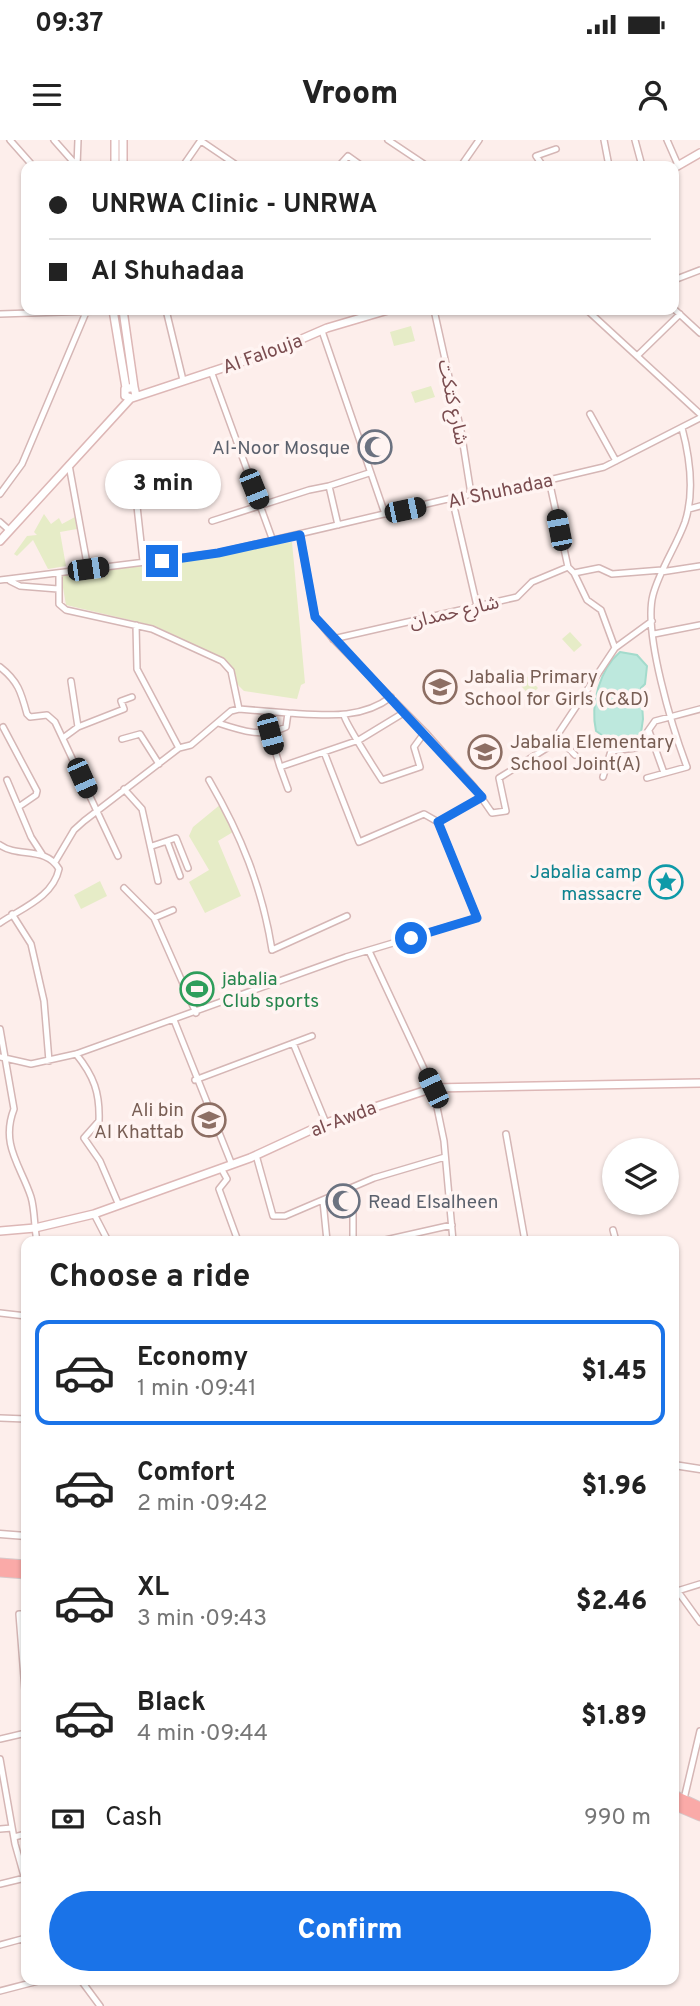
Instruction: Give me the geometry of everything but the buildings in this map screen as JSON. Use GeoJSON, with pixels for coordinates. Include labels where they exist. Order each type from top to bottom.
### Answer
{"type":"FeatureCollection","features":[{"type":"Feature","properties":{"kind":"highway"},"geometry":{"type":"LineString","coordinates":[[0,1563],[21,1565]]}},
{"type":"Feature","properties":{"kind":"highway"},"geometry":{"type":"LineString","coordinates":[[0,1572],[21,1574]]}},
{"type":"Feature","properties":{"kind":"highway"},"geometry":{"type":"LineString","coordinates":[[679,1798],[700,1807]]}},
{"type":"Feature","properties":{"kind":"highway"},"geometry":{"type":"LineString","coordinates":[[679,1807],[700,1816]]}},
{"type":"Feature","properties":{"kind":"main road"},"geometry":{"type":"LineString","coordinates":[[115,140],[115,161]]}},
{"type":"Feature","properties":{"kind":"main road"},"geometry":{"type":"LineString","coordinates":[[122,161],[123,140]]}},
{"type":"Feature","properties":{"kind":"main road"},"geometry":{"type":"LineString","coordinates":[[679,165],[700,153]]}},
{"type":"Feature","properties":{"kind":"main road"},"geometry":{"type":"LineString","coordinates":[[114,315],[133,397]]}},
{"type":"Feature","properties":{"kind":"main road"},"geometry":{"type":"LineString","coordinates":[[123,315],[130,387]]}},
{"type":"Feature","properties":{"kind":"main road","name":"Al Falouja"},"geometry":{"type":"LineString","coordinates":[[0,541],[69,463],[133,397],[274,351],[322,331],[372,315]]}},
{"type":"Feature","properties":{"kind":"main road","name":"al-Awda"},"geometry":{"type":"LineString","coordinates":[[0,1231],[35,1228],[94,1214],[118,1203],[232,1165],[326,1123],[433,1088],[700,1083]]}},
{"type":"Feature","properties":{"kind":"street"},"geometry":{"type":"LineString","coordinates":[[10,140],[29,161]]}},
{"type":"Feature","properties":{"kind":"street"},"geometry":{"type":"LineString","coordinates":[[54,140],[73,161]]}},
{"type":"Feature","properties":{"kind":"street"},"geometry":{"type":"LineString","coordinates":[[77,161],[78,140]]}},
{"type":"Feature","properties":{"kind":"street"},"geometry":{"type":"LineString","coordinates":[[387,140],[419,161]]}},
{"type":"Feature","properties":{"kind":"street"},"geometry":{"type":"LineString","coordinates":[[464,161],[479,140]]}},
{"type":"Feature","properties":{"kind":"street"},"geometry":{"type":"LineString","coordinates":[[604,140],[608,161]]}},
{"type":"Feature","properties":{"kind":"street"},"geometry":{"type":"LineString","coordinates":[[635,140],[641,161]]}},
{"type":"Feature","properties":{"kind":"street"},"geometry":{"type":"LineString","coordinates":[[667,140],[674,161]]}},
{"type":"Feature","properties":{"kind":"street"},"geometry":{"type":"LineString","coordinates":[[186,161],[199,141],[230,161]]}},
{"type":"Feature","properties":{"kind":"street"},"geometry":{"type":"LineString","coordinates":[[540,161],[536,156],[556,149]]}},
{"type":"Feature","properties":{"kind":"street"},"geometry":{"type":"LineString","coordinates":[[679,278],[700,270]]}},
{"type":"Feature","properties":{"kind":"street"},"geometry":{"type":"LineString","coordinates":[[0,314],[21,313]]}},
{"type":"Feature","properties":{"kind":"street"},"geometry":{"type":"LineString","coordinates":[[680,314],[700,333]]}},
{"type":"Feature","properties":{"kind":"street"},"geometry":{"type":"LineString","coordinates":[[0,494],[22,464],[85,315]]}},
{"type":"Feature","properties":{"kind":"street"},"geometry":{"type":"LineString","coordinates":[[167,315],[183,380]]}},
{"type":"Feature","properties":{"kind":"street","name":"شارع كتكت"},"geometry":{"type":"LineString","coordinates":[[435,315],[461,431],[471,494]]}},
{"type":"Feature","properties":{"kind":"street"},"geometry":{"type":"LineString","coordinates":[[592,315],[700,416]]}},
{"type":"Feature","properties":{"kind":"street"},"geometry":{"type":"LineString","coordinates":[[637,356],[679,315]]}},
{"type":"Feature","properties":{"kind":"street"},"geometry":{"type":"LineString","coordinates":[[322,331],[385,514]]}},
{"type":"Feature","properties":{"kind":"street"},"geometry":{"type":"LineString","coordinates":[[211,371],[273,541]]}},
{"type":"Feature","properties":{"kind":"street"},"geometry":{"type":"LineString","coordinates":[[590,414],[616,461]]}},
{"type":"Feature","properties":{"kind":"street","name":"Al Shuhadaa"},"geometry":{"type":"LineString","coordinates":[[0,580],[144,561],[181,559],[300,535],[471,494],[549,480],[616,461],[700,416]]}},
{"type":"Feature","properties":{"kind":"street"},"geometry":{"type":"LineString","coordinates":[[648,778],[687,767],[668,716],[652,621],[652,598],[688,509],[690,457],[682,428]]}},
{"type":"Feature","properties":{"kind":"street"},"geometry":{"type":"LineString","coordinates":[[69,463],[88,569]]}},
{"type":"Feature","properties":{"kind":"street"},"geometry":{"type":"LineString","coordinates":[[212,521],[369,473]]}},
{"type":"Feature","properties":{"kind":"street"},"geometry":{"type":"LineString","coordinates":[[549,480],[568,567],[574,573],[587,600],[601,610],[615,648]]}},
{"type":"Feature","properties":{"kind":"street"},"geometry":{"type":"LineString","coordinates":[[329,486],[338,525]]}},
{"type":"Feature","properties":{"kind":"street"},"geometry":{"type":"LineString","coordinates":[[135,488],[144,561]]}},
{"type":"Feature","properties":{"kind":"street"},"geometry":{"type":"LineString","coordinates":[[453,498],[477,606]]}},
{"type":"Feature","properties":{"kind":"street"},"geometry":{"type":"LineString","coordinates":[[688,509],[700,506]]}},
{"type":"Feature","properties":{"kind":"street"},"geometry":{"type":"LineString","coordinates":[[0,522],[9,530]]}},
{"type":"Feature","properties":{"kind":"street"},"geometry":{"type":"LineString","coordinates":[[300,535],[315,617],[333,639],[425,732],[482,797],[492,813],[506,811],[499,778],[550,746],[615,648],[652,621]]}},
{"type":"Feature","properties":{"kind":"street"},"geometry":{"type":"LineString","coordinates":[[574,573],[599,568],[612,574],[700,566]]}},
{"type":"Feature","properties":{"kind":"street","name":"شارع حمدان"},"geometry":{"type":"LineString","coordinates":[[333,639],[517,597],[532,582],[568,567]]}},
{"type":"Feature","properties":{"kind":"street"},"geometry":{"type":"LineString","coordinates":[[59,573],[60,604],[66,610],[152,629],[222,662],[231,671],[239,709]]}},
{"type":"Feature","properties":{"kind":"street"},"geometry":{"type":"LineString","coordinates":[[8,580],[20,586],[58,589]]}},
{"type":"Feature","properties":{"kind":"street"},"geometry":{"type":"LineString","coordinates":[[136,625],[137,669],[179,748]]}},
{"type":"Feature","properties":{"kind":"street"},"geometry":{"type":"LineString","coordinates":[[654,634],[700,625]]}},
{"type":"Feature","properties":{"kind":"street"},"geometry":{"type":"LineString","coordinates":[[0,667],[15,678],[30,717],[51,717],[118,856]]}},
{"type":"Feature","properties":{"kind":"street"},"geometry":{"type":"LineString","coordinates":[[71,681],[78,726]]}},
{"type":"Feature","properties":{"kind":"street"},"geometry":{"type":"LineString","coordinates":[[63,738],[78,726],[124,709],[121,701],[132,697]]}},
{"type":"Feature","properties":{"kind":"street"},"geometry":{"type":"LineString","coordinates":[[55,862],[74,830],[97,809],[179,748],[191,745],[231,711],[239,709],[344,715],[379,706],[391,697]]}},
{"type":"Feature","properties":{"kind":"street"},"geometry":{"type":"LineString","coordinates":[[603,777],[611,751],[636,748],[655,721],[700,709]]}},
{"type":"Feature","properties":{"kind":"street"},"geometry":{"type":"LineString","coordinates":[[279,767],[359,740],[405,712]]}},
{"type":"Feature","properties":{"kind":"street"},"geometry":{"type":"LineString","coordinates":[[218,723],[254,734],[270,734],[286,727],[288,713]]}},
{"type":"Feature","properties":{"kind":"street"},"geometry":{"type":"LineString","coordinates":[[344,715],[345,723],[359,740],[380,778],[385,780],[420,767],[414,747],[425,732]]}},
{"type":"Feature","properties":{"kind":"street"},"geometry":{"type":"LineString","coordinates":[[3,727],[37,791],[36,795],[20,806]]}},
{"type":"Feature","properties":{"kind":"street"},"geometry":{"type":"LineString","coordinates":[[649,732],[664,773]]}},
{"type":"Feature","properties":{"kind":"street"},"geometry":{"type":"LineString","coordinates":[[121,739],[140,734],[159,764]]}},
{"type":"Feature","properties":{"kind":"street"},"geometry":{"type":"LineString","coordinates":[[270,734],[288,789]]}},
{"type":"Feature","properties":{"kind":"street"},"geometry":{"type":"LineString","coordinates":[[556,736],[575,755]]}},
{"type":"Feature","properties":{"kind":"street"},"geometry":{"type":"LineString","coordinates":[[4,1057],[31,1064],[76,1054],[369,951],[477,918],[438,822],[424,814],[359,842],[324,752]]}},
{"type":"Feature","properties":{"kind":"street"},"geometry":{"type":"LineString","coordinates":[[7,780],[31,837],[42,854]]}},
{"type":"Feature","properties":{"kind":"street"},"geometry":{"type":"LineString","coordinates":[[209,780],[227,809],[260,887],[272,950],[347,916]]}},
{"type":"Feature","properties":{"kind":"street"},"geometry":{"type":"LineString","coordinates":[[124,789],[142,809],[158,881]]}},
{"type":"Feature","properties":{"kind":"street"},"geometry":{"type":"LineString","coordinates":[[438,822],[482,797]]}},
{"type":"Feature","properties":{"kind":"street"},"geometry":{"type":"LineString","coordinates":[[152,846],[176,838],[188,868]]}},
{"type":"Feature","properties":{"kind":"street"},"geometry":{"type":"LineString","coordinates":[[167,841],[180,876]]}},
{"type":"Feature","properties":{"kind":"street"},"geometry":{"type":"LineString","coordinates":[[0,845],[42,854],[55,862],[59,869],[56,881],[42,895],[0,923]]}},
{"type":"Feature","properties":{"kind":"street"},"geometry":{"type":"LineString","coordinates":[[124,888],[154,918],[196,1013]]}},
{"type":"Feature","properties":{"kind":"street"},"geometry":{"type":"LineString","coordinates":[[154,918],[173,910]]}},
{"type":"Feature","properties":{"kind":"street"},"geometry":{"type":"LineString","coordinates":[[12,914],[31,944],[34,955],[44,1001],[49,1061]]}},
{"type":"Feature","properties":{"kind":"street"},"geometry":{"type":"LineString","coordinates":[[369,951],[433,1088],[445,1157],[453,1236]]}},
{"type":"Feature","properties":{"kind":"street"},"geometry":{"type":"LineString","coordinates":[[174,1020],[195,1080],[232,1165]]}},
{"type":"Feature","properties":{"kind":"street"},"geometry":{"type":"LineString","coordinates":[[0,1029],[14,1109],[10,1120],[10,1145],[20,1177],[32,1198],[36,1236]]}},
{"type":"Feature","properties":{"kind":"street"},"geometry":{"type":"LineString","coordinates":[[195,1080],[312,1036]]}},
{"type":"Feature","properties":{"kind":"street"},"geometry":{"type":"LineString","coordinates":[[293,1043],[326,1123]]}},
{"type":"Feature","properties":{"kind":"street"},"geometry":{"type":"LineString","coordinates":[[76,1054],[91,1072],[99,1104],[99,1121],[84,1138],[100,1161],[118,1203]]}},
{"type":"Feature","properties":{"kind":"street"},"geometry":{"type":"LineString","coordinates":[[506,1134],[524,1236]]}},
{"type":"Feature","properties":{"kind":"street"},"geometry":{"type":"LineString","coordinates":[[256,1155],[273,1216],[285,1216],[373,1178],[445,1157]]}},
{"type":"Feature","properties":{"kind":"street"},"geometry":{"type":"LineString","coordinates":[[221,1168],[227,1179],[219,1189],[236,1236]]}},
{"type":"Feature","properties":{"kind":"street"},"geometry":{"type":"LineString","coordinates":[[353,1187],[353,1236]]}},
{"type":"Feature","properties":{"kind":"street"},"geometry":{"type":"LineString","coordinates":[[323,1201],[326,1236]]}},
{"type":"Feature","properties":{"kind":"street"},"geometry":{"type":"LineString","coordinates":[[94,1214],[105,1236]]}},
{"type":"Feature","properties":{"kind":"street"},"geometry":{"type":"LineString","coordinates":[[403,1236],[452,1225]]}},
{"type":"Feature","properties":{"kind":"street"},"geometry":{"type":"LineString","coordinates":[[613,1230],[614,1236]]}},
{"type":"Feature","properties":{"kind":"street"},"geometry":{"type":"LineString","coordinates":[[0,1313],[21,1315]]}},
{"type":"Feature","properties":{"kind":"street"},"geometry":{"type":"LineString","coordinates":[[0,1418],[21,1419]]}},
{"type":"Feature","properties":{"kind":"street"},"geometry":{"type":"LineString","coordinates":[[679,1466],[700,1469]]}},
{"type":"Feature","properties":{"kind":"street"},"geometry":{"type":"LineString","coordinates":[[0,1534],[21,1536]]}},
{"type":"Feature","properties":{"kind":"street"},"geometry":{"type":"LineString","coordinates":[[679,1589],[700,1584]]}},
{"type":"Feature","properties":{"kind":"street"},"geometry":{"type":"LineString","coordinates":[[679,1595],[700,1622]]}},
{"type":"Feature","properties":{"kind":"street"},"geometry":{"type":"LineString","coordinates":[[684,1800],[699,1745],[700,1731]]}},
{"type":"Feature","properties":{"kind":"street"},"geometry":{"type":"LineString","coordinates":[[0,1739],[21,1733]]}},
{"type":"Feature","properties":{"kind":"street"},"geometry":{"type":"LineString","coordinates":[[0,1759],[21,1865]]}},
{"type":"Feature","properties":{"kind":"street"},"geometry":{"type":"LineString","coordinates":[[0,1829],[12,1828]]}},
{"type":"Feature","properties":{"kind":"street"},"geometry":{"type":"LineString","coordinates":[[14,1837],[21,1835]]}},
{"type":"Feature","properties":{"kind":"street"},"geometry":{"type":"LineString","coordinates":[[0,1884],[21,1881]]}},
{"type":"Feature","properties":{"kind":"street"},"geometry":{"type":"LineString","coordinates":[[0,1945],[21,1939]]}},
{"type":"Feature","properties":{"kind":"street"},"geometry":{"type":"LineString","coordinates":[[0,1991],[23,1985]]}},
{"type":"Feature","properties":{"kind":"street"},"geometry":{"type":"LineString","coordinates":[[84,1985],[100,2006]]}},
{"type":"Feature","properties":{"kind":"green space"},"geometry":{"type":"Polygon","coordinates":[[[411,326],[415,341],[394,346],[390,332],[411,326]]]}},
{"type":"Feature","properties":{"kind":"green space"},"geometry":{"type":"Polygon","coordinates":[[[431,386],[435,397],[415,403],[411,392],[431,386]]]}},
{"type":"Feature","properties":{"kind":"green space"},"geometry":{"type":"Polygon","coordinates":[[[44,514],[51,524],[59,518],[62,524],[75,517],[77,529],[60,532],[66,566],[48,569],[33,540],[17,556],[14,554],[27,536],[37,535],[34,532],[44,514]]]}},
{"type":"Feature","properties":{"kind":"green space"},"geometry":{"type":"Polygon","coordinates":[[[292,542],[305,683],[301,685],[297,699],[244,691],[237,684],[234,671],[224,659],[155,626],[66,605],[61,576],[292,542]]]}},
{"type":"Feature","properties":{"kind":"green space"},"geometry":{"type":"Polygon","coordinates":[[[570,632],[582,645],[574,652],[562,639],[570,632]]]}},
{"type":"Feature","properties":{"kind":"green space"},"geometry":{"type":"Polygon","coordinates":[[[524,673],[538,688],[530,696],[516,680],[524,673]]]}},
{"type":"Feature","properties":{"kind":"green space"},"geometry":{"type":"Polygon","coordinates":[[[221,804],[233,832],[218,841],[241,896],[205,913],[189,882],[209,870],[189,836],[193,827],[221,804]]]}},
{"type":"Feature","properties":{"kind":"green space"},"geometry":{"type":"Polygon","coordinates":[[[100,881],[107,896],[81,909],[74,895],[100,881]]]}},
{"type":"Feature","properties":{"kind":"green space","name":"jabalia Club sports"},"geometry":{"type":"Polygon","coordinates":[[[199,973],[211,1000],[196,1006],[184,979],[199,973]]]}},
{"type":"Feature","properties":{"kind":"water"},"geometry":{"type":"Polygon","coordinates":[[[620,652],[637,655],[647,666],[645,684],[641,688],[643,719],[640,740],[619,747],[596,731],[594,710],[602,677],[620,652]]]}},
{"type":"Feature","properties":{"kind":"place","name":"Al-Noor Mosque"},"geometry":{"type":"Point","coordinates":[375,447]}},
{"type":"Feature","properties":{"kind":"place","name":"Jabalia Primary School for Girls (C&D)"},"geometry":{"type":"Point","coordinates":[440,687]}},
{"type":"Feature","properties":{"kind":"place","name":"Jabalia Elementary School Joint(A)"},"geometry":{"type":"Point","coordinates":[485,752]}},
{"type":"Feature","properties":{"kind":"place","name":"Jabalia camp massacre"},"geometry":{"type":"Point","coordinates":[666,882]}},
{"type":"Feature","properties":{"kind":"place","name":"jabalia Club sports"},"geometry":{"type":"Point","coordinates":[197,989]}},
{"type":"Feature","properties":{"kind":"place","name":"Ali bin Al Khattab"},"geometry":{"type":"Point","coordinates":[209,1120]}},
{"type":"Feature","properties":{"kind":"place","name":"Read Elsalheen"},"geometry":{"type":"Point","coordinates":[343,1201]}},
{"type":"Feature","properties":{"kind":"route"},"geometry":{"type":"LineString","coordinates":[[162,561],[218,553],[300,535],[315,617],[374,682],[425,732],[482,797],[438,822],[477,918],[411,938]]}}]}
